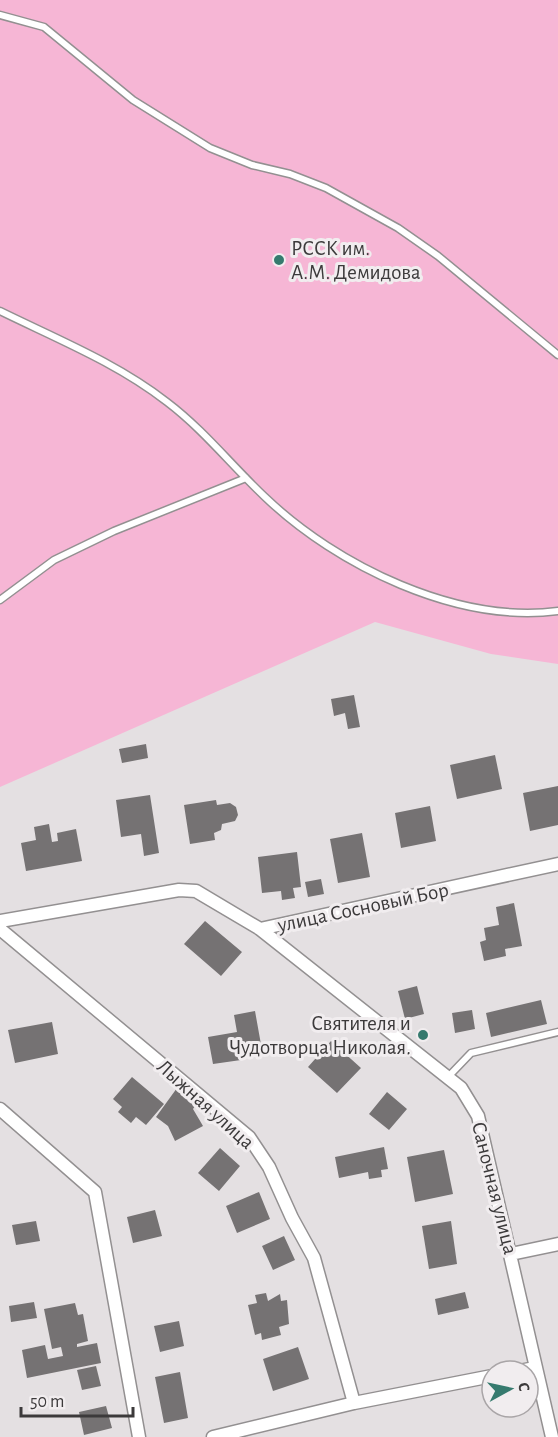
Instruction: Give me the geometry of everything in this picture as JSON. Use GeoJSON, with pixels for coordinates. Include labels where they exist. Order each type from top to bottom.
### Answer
{"type":"FeatureCollection","features":[{"type":"Feature","properties":{"kind":"street","name":"улица Сосновый Бор"},"geometry":{"type":"LineString","coordinates":[[0,921],[180,890],[196,891],[260,929],[558,864]]}},
{"type":"Feature","properties":{"kind":"street","name":"Лыжная улица"},"geometry":{"type":"LineString","coordinates":[[0,929],[249,1137],[269,1167],[292,1218],[314,1258],[354,1403]]}},
{"type":"Feature","properties":{"kind":"street","name":"Саночная улица"},"geometry":{"type":"LineString","coordinates":[[260,929],[461,1088],[478,1116],[533,1359]]}},
{"type":"Feature","properties":{"kind":"street"},"geometry":{"type":"LineString","coordinates":[[0,1109],[95,1192],[139,1437]]}},
{"type":"Feature","properties":{"kind":"street"},"geometry":{"type":"LineString","coordinates":[[511,1254],[558,1244]]}},
{"type":"Feature","properties":{"kind":"street"},"geometry":{"type":"LineString","coordinates":[[213,1437],[354,1403],[480,1378]]}},
{"type":"Feature","properties":{"kind":"street","name":"Саночная улица"},"geometry":{"type":"LineString","coordinates":[[540,1388],[552,1437]]}},
{"type":"Feature","properties":{"kind":"lane"},"geometry":{"type":"LineString","coordinates":[[0,15],[44,27],[133,100],[210,148],[252,165],[290,174],[326,188],[398,228],[446,262],[558,355]]}},
{"type":"Feature","properties":{"kind":"lane"},"geometry":{"type":"LineString","coordinates":[[0,311],[81,348],[153,392],[207,438],[266,499],[344,556],[378,574],[419,591],[484,608],[527,614],[558,612]]}},
{"type":"Feature","properties":{"kind":"lane"},"geometry":{"type":"LineString","coordinates":[[0,600],[54,560],[114,531],[246,478]]}},
{"type":"Feature","properties":{"kind":"lane"},"geometry":{"type":"LineString","coordinates":[[448,1077],[471,1053],[558,1032]]}},
{"type":"Feature","properties":{"kind":"shaded area","name":"РССК им. А.М. Демидова"},"geometry":{"type":"Polygon","coordinates":[[[0,0],[558,0],[558,664],[491,654],[375,622],[0,787],[0,0]]]}},
{"type":"Feature","properties":{"kind":"building"},"geometry":{"type":"Polygon","coordinates":[[[354,695],[360,727],[348,729],[345,713],[334,716],[331,699],[354,695]]]}},
{"type":"Feature","properties":{"kind":"building"},"geometry":{"type":"Polygon","coordinates":[[[146,744],[148,758],[122,763],[119,749],[146,744]]]}},
{"type":"Feature","properties":{"kind":"building"},"geometry":{"type":"Polygon","coordinates":[[[495,755],[502,789],[457,799],[450,765],[495,755]]]}},
{"type":"Feature","properties":{"kind":"building"},"geometry":{"type":"Polygon","coordinates":[[[558,786],[558,825],[530,831],[523,793],[558,786]]]}},
{"type":"Feature","properties":{"kind":"building"},"geometry":{"type":"Polygon","coordinates":[[[150,795],[159,853],[144,856],[141,834],[121,837],[116,800],[150,795]]]}},
{"type":"Feature","properties":{"kind":"building"},"geometry":{"type":"Polygon","coordinates":[[[216,800],[217,805],[230,803],[236,807],[238,815],[235,821],[222,824],[221,830],[214,833],[215,840],[190,844],[184,805],[216,800]]]}},
{"type":"Feature","properties":{"kind":"building"},"geometry":{"type":"Polygon","coordinates":[[[430,806],[436,841],[401,848],[395,813],[430,806]]]}},
{"type":"Feature","properties":{"kind":"building"},"geometry":{"type":"Polygon","coordinates":[[[49,824],[52,842],[58,841],[57,833],[76,829],[82,861],[26,871],[21,843],[36,840],[34,827],[49,824]]]}},
{"type":"Feature","properties":{"kind":"building"},"geometry":{"type":"Polygon","coordinates":[[[362,833],[370,877],[338,883],[330,839],[362,833]]]}},
{"type":"Feature","properties":{"kind":"building"},"geometry":{"type":"Polygon","coordinates":[[[297,852],[301,887],[293,888],[295,898],[282,900],[281,891],[262,893],[258,857],[297,852]]]}},
{"type":"Feature","properties":{"kind":"building"},"geometry":{"type":"Polygon","coordinates":[[[321,879],[324,894],[308,897],[305,882],[321,879]]]}},
{"type":"Feature","properties":{"kind":"building"},"geometry":{"type":"Polygon","coordinates":[[[514,903],[522,946],[505,949],[506,956],[484,961],[480,942],[486,940],[484,928],[499,925],[496,907],[514,903]]]}},
{"type":"Feature","properties":{"kind":"building"},"geometry":{"type":"Polygon","coordinates":[[[205,921],[242,952],[221,976],[184,944],[205,921]]]}},
{"type":"Feature","properties":{"kind":"building"},"geometry":{"type":"Polygon","coordinates":[[[417,986],[424,1014],[405,1019],[398,991],[417,986]]]}},
{"type":"Feature","properties":{"kind":"building"},"geometry":{"type":"Polygon","coordinates":[[[541,1000],[547,1024],[491,1037],[486,1013],[541,1000]]]}},
{"type":"Feature","properties":{"kind":"building"},"geometry":{"type":"Polygon","coordinates":[[[472,1010],[475,1029],[455,1033],[452,1013],[472,1010]]]}},
{"type":"Feature","properties":{"kind":"building"},"geometry":{"type":"Polygon","coordinates":[[[255,1011],[262,1050],[240,1054],[241,1060],[213,1064],[208,1037],[237,1032],[234,1015],[255,1011]]]}},
{"type":"Feature","properties":{"kind":"building"},"geometry":{"type":"Polygon","coordinates":[[[52,1022],[58,1054],[15,1063],[8,1030],[52,1022]]]}},
{"type":"Feature","properties":{"kind":"building"},"geometry":{"type":"Polygon","coordinates":[[[331,1041],[361,1068],[337,1093],[308,1067],[331,1041]]]}},
{"type":"Feature","properties":{"kind":"building"},"geometry":{"type":"Polygon","coordinates":[[[132,1077],[164,1104],[146,1125],[136,1117],[131,1123],[118,1112],[122,1107],[113,1099],[132,1077]]]}},
{"type":"Feature","properties":{"kind":"building"},"geometry":{"type":"Polygon","coordinates":[[[177,1088],[197,1103],[193,1109],[203,1126],[175,1141],[168,1126],[156,1117],[177,1088]]]}},
{"type":"Feature","properties":{"kind":"building"},"geometry":{"type":"Polygon","coordinates":[[[387,1092],[407,1109],[389,1130],[369,1114],[387,1092]]]}},
{"type":"Feature","properties":{"kind":"building"},"geometry":{"type":"Polygon","coordinates":[[[384,1147],[388,1169],[381,1170],[382,1177],[369,1179],[368,1172],[339,1178],[335,1157],[384,1147]]]}},
{"type":"Feature","properties":{"kind":"building"},"geometry":{"type":"Polygon","coordinates":[[[220,1148],[240,1166],[219,1191],[198,1173],[220,1148]]]}},
{"type":"Feature","properties":{"kind":"building"},"geometry":{"type":"Polygon","coordinates":[[[444,1150],[453,1194],[415,1202],[407,1157],[444,1150]]]}},
{"type":"Feature","properties":{"kind":"building"},"geometry":{"type":"Polygon","coordinates":[[[259,1192],[270,1219],[237,1233],[226,1206],[259,1192]]]}},
{"type":"Feature","properties":{"kind":"building"},"geometry":{"type":"Polygon","coordinates":[[[155,1210],[162,1236],[133,1243],[127,1217],[155,1210]]]}},
{"type":"Feature","properties":{"kind":"building"},"geometry":{"type":"Polygon","coordinates":[[[36,1221],[40,1241],[16,1245],[12,1225],[36,1221]]]}},
{"type":"Feature","properties":{"kind":"building"},"geometry":{"type":"Polygon","coordinates":[[[451,1221],[457,1264],[429,1269],[422,1226],[451,1221]]]}},
{"type":"Feature","properties":{"kind":"building"},"geometry":{"type":"Polygon","coordinates":[[[284,1236],[295,1260],[273,1270],[262,1246],[284,1236]]]}},
{"type":"Feature","properties":{"kind":"building"},"geometry":{"type":"Polygon","coordinates":[[[465,1292],[469,1308],[438,1315],[435,1299],[465,1292]]]}},
{"type":"Feature","properties":{"kind":"building"},"geometry":{"type":"Polygon","coordinates":[[[266,1293],[268,1301],[280,1294],[281,1301],[287,1300],[289,1324],[279,1327],[281,1335],[262,1340],[261,1333],[255,1335],[248,1305],[257,1303],[255,1295],[266,1293]]]}},
{"type":"Feature","properties":{"kind":"building"},"geometry":{"type":"Polygon","coordinates":[[[34,1302],[37,1318],[11,1322],[9,1306],[34,1302]]]}},
{"type":"Feature","properties":{"kind":"building"},"geometry":{"type":"Polygon","coordinates":[[[75,1303],[78,1315],[83,1314],[88,1341],[77,1344],[77,1347],[97,1343],[101,1363],[27,1378],[22,1350],[45,1345],[48,1359],[63,1356],[61,1347],[52,1349],[44,1309],[75,1303]]]}},
{"type":"Feature","properties":{"kind":"building"},"geometry":{"type":"Polygon","coordinates":[[[179,1321],[184,1346],[160,1352],[154,1326],[179,1321]]]}},
{"type":"Feature","properties":{"kind":"building"},"geometry":{"type":"Polygon","coordinates":[[[298,1347],[309,1379],[273,1391],[263,1359],[298,1347]]]}},
{"type":"Feature","properties":{"kind":"building"},"geometry":{"type":"Polygon","coordinates":[[[96,1366],[101,1386],[82,1390],[77,1370],[96,1366]]]}},
{"type":"Feature","properties":{"kind":"building"},"geometry":{"type":"Polygon","coordinates":[[[180,1372],[188,1418],[164,1423],[155,1377],[180,1372]]]}},
{"type":"Feature","properties":{"kind":"building"},"geometry":{"type":"Polygon","coordinates":[[[106,1406],[112,1428],[84,1435],[79,1412],[106,1406]]]}},
{"type":"Feature","properties":{"kind":"place","name":"РССК им. А.М. Демидова"},"geometry":{"type":"Point","coordinates":[279,260]}},
{"type":"Feature","properties":{"kind":"place","name":"Святителя и Чудотворца Николая."},"geometry":{"type":"Point","coordinates":[423,1035]}}]}
